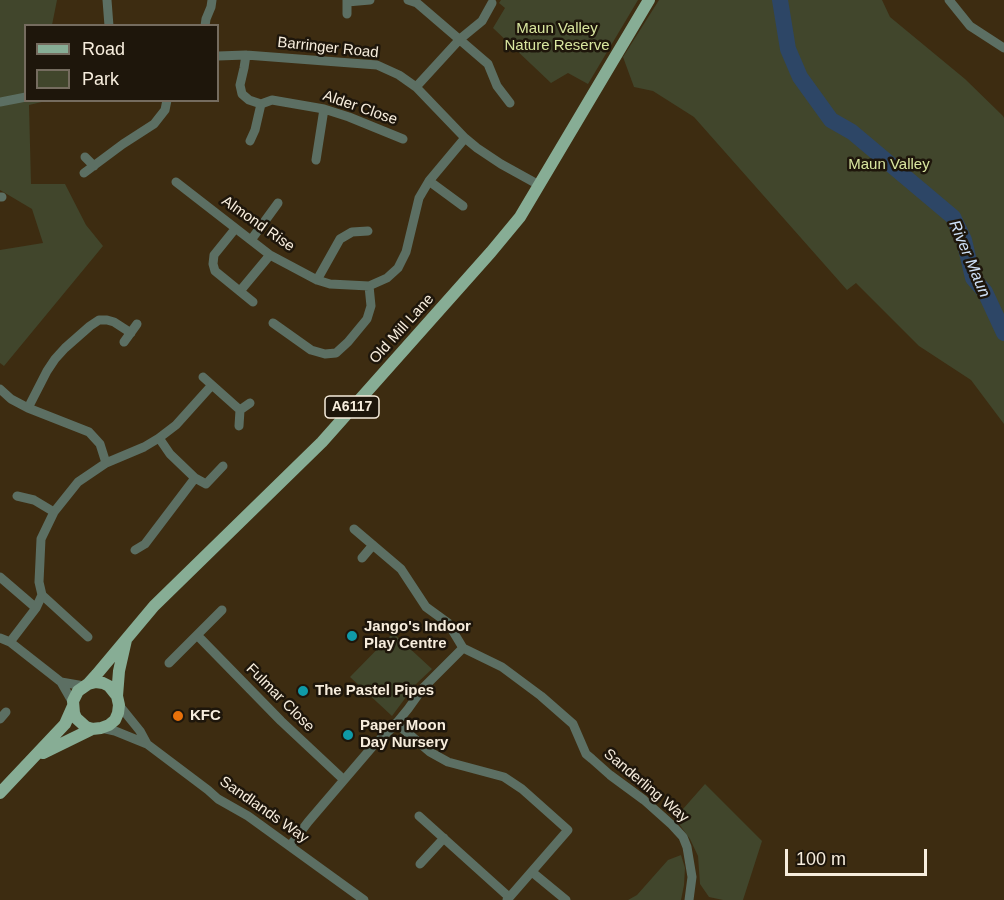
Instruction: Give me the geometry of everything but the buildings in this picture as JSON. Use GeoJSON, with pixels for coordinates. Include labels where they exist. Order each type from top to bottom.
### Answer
{"type":"FeatureCollection","features":[{"type":"Feature","properties":{"kind":"main road","name":"Old Mill Lane"},"geometry":{"type":"LineString","coordinates":[[0,793],[65,724],[78,691],[86,685],[154,606],[322,442],[520,217],[649,0]]}},
{"type":"Feature","properties":{"kind":"main road","name":"Old Mill Lane"},"geometry":{"type":"LineString","coordinates":[[36,756],[97,728],[109,725],[114,720],[118,713],[118,671],[126,639]]}},
{"type":"Feature","properties":{"kind":"main road"},"geometry":{"type":"LineString","coordinates":[[86,685],[96,682],[103,683],[109,686],[118,700]]}},
{"type":"Feature","properties":{"kind":"main road"},"geometry":{"type":"LineString","coordinates":[[73,705],[74,713],[81,723],[97,728]]}},
{"type":"Feature","properties":{"kind":"street"},"geometry":{"type":"LineString","coordinates":[[107,0],[109,24]]}},
{"type":"Feature","properties":{"kind":"street"},"geometry":{"type":"LineString","coordinates":[[205,24],[212,0]]}},
{"type":"Feature","properties":{"kind":"street"},"geometry":{"type":"LineString","coordinates":[[347,14],[347,1],[370,0]]}},
{"type":"Feature","properties":{"kind":"street"},"geometry":{"type":"LineString","coordinates":[[408,0],[417,3],[488,64],[497,86],[510,103]]}},
{"type":"Feature","properties":{"kind":"street"},"geometry":{"type":"LineString","coordinates":[[949,0],[970,26],[1004,48]]}},
{"type":"Feature","properties":{"kind":"street"},"geometry":{"type":"LineString","coordinates":[[416,87],[460,39],[482,21],[492,3]]}},
{"type":"Feature","properties":{"kind":"street"},"geometry":{"type":"LineString","coordinates":[[246,55],[240,85],[242,94],[249,100],[261,104],[250,141]]}},
{"type":"Feature","properties":{"kind":"street","name":"Barringer Road"},"geometry":{"type":"LineString","coordinates":[[219,56],[246,55],[377,66],[399,75],[416,87],[465,138],[501,164],[538,185]]}},
{"type":"Feature","properties":{"kind":"street"},"geometry":{"type":"LineString","coordinates":[[0,102],[24,97]]}},
{"type":"Feature","properties":{"kind":"street","name":"Alder Close"},"geometry":{"type":"LineString","coordinates":[[261,104],[272,100],[324,109],[403,139]]}},
{"type":"Feature","properties":{"kind":"street"},"geometry":{"type":"LineString","coordinates":[[84,173],[154,124],[165,110],[167,102]]}},
{"type":"Feature","properties":{"kind":"street"},"geometry":{"type":"LineString","coordinates":[[316,160],[324,109]]}},
{"type":"Feature","properties":{"kind":"street"},"geometry":{"type":"LineString","coordinates":[[273,323],[311,350],[325,354],[336,353],[348,342],[367,319],[371,306],[369,286],[387,278],[398,268],[406,252],[419,198],[429,180],[465,138]]}},
{"type":"Feature","properties":{"kind":"street"},"geometry":{"type":"LineString","coordinates":[[85,157],[94,166]]}},
{"type":"Feature","properties":{"kind":"street"},"geometry":{"type":"LineString","coordinates":[[429,180],[463,206]]}},
{"type":"Feature","properties":{"kind":"street","name":"Almond Rise"},"geometry":{"type":"LineString","coordinates":[[176,182],[270,255],[317,280],[330,284],[369,286]]}},
{"type":"Feature","properties":{"kind":"street"},"geometry":{"type":"LineString","coordinates":[[178,197],[185,189]]}},
{"type":"Feature","properties":{"kind":"street"},"geometry":{"type":"LineString","coordinates":[[251,240],[278,203]]}},
{"type":"Feature","properties":{"kind":"street"},"geometry":{"type":"LineString","coordinates":[[235,229],[214,255],[214,271],[253,302]]}},
{"type":"Feature","properties":{"kind":"street"},"geometry":{"type":"LineString","coordinates":[[317,280],[340,239],[352,232],[368,231]]}},
{"type":"Feature","properties":{"kind":"street"},"geometry":{"type":"LineString","coordinates":[[240,291],[270,255]]}},
{"type":"Feature","properties":{"kind":"street"},"geometry":{"type":"LineString","coordinates":[[28,408],[55,359],[90,326],[99,320],[107,320],[131,333]]}},
{"type":"Feature","properties":{"kind":"street"},"geometry":{"type":"LineString","coordinates":[[124,342],[137,324]]}},
{"type":"Feature","properties":{"kind":"street"},"geometry":{"type":"LineString","coordinates":[[203,377],[240,410]]}},
{"type":"Feature","properties":{"kind":"street"},"geometry":{"type":"LineString","coordinates":[[88,637],[42,595],[39,582],[41,539],[54,512],[78,482],[106,463],[144,447],[176,425],[212,385]]}},
{"type":"Feature","properties":{"kind":"street"},"geometry":{"type":"LineString","coordinates":[[0,389],[11,399],[28,408],[89,432],[100,444],[106,463]]}},
{"type":"Feature","properties":{"kind":"street"},"geometry":{"type":"LineString","coordinates":[[240,410],[250,403]]}},
{"type":"Feature","properties":{"kind":"street"},"geometry":{"type":"LineString","coordinates":[[239,426],[240,410]]}},
{"type":"Feature","properties":{"kind":"street"},"geometry":{"type":"LineString","coordinates":[[159,438],[170,454],[195,478],[206,484],[223,466]]}},
{"type":"Feature","properties":{"kind":"street"},"geometry":{"type":"LineString","coordinates":[[135,550],[145,544],[195,478]]}},
{"type":"Feature","properties":{"kind":"street"},"geometry":{"type":"LineString","coordinates":[[17,496],[33,500],[54,512]]}},
{"type":"Feature","properties":{"kind":"street"},"geometry":{"type":"LineString","coordinates":[[290,846],[373,746],[396,723],[423,688],[463,648],[447,623],[426,608],[401,569],[354,529]]}},
{"type":"Feature","properties":{"kind":"street"},"geometry":{"type":"LineString","coordinates":[[362,558],[374,545]]}},
{"type":"Feature","properties":{"kind":"street"},"geometry":{"type":"LineString","coordinates":[[0,577],[36,608]]}},
{"type":"Feature","properties":{"kind":"street"},"geometry":{"type":"LineString","coordinates":[[10,642],[36,608],[42,595]]}},
{"type":"Feature","properties":{"kind":"street"},"geometry":{"type":"LineString","coordinates":[[169,663],[222,610]]}},
{"type":"Feature","properties":{"kind":"street"},"geometry":{"type":"LineString","coordinates":[[70,636],[78,627]]}},
{"type":"Feature","properties":{"kind":"street","name":"Fulmar Close"},"geometry":{"type":"LineString","coordinates":[[197,635],[281,721],[344,780]]}},
{"type":"Feature","properties":{"kind":"street"},"geometry":{"type":"LineString","coordinates":[[0,638],[10,642],[61,682],[73,705]]}},
{"type":"Feature","properties":{"kind":"street","name":"Sanderling Way"},"geometry":{"type":"LineString","coordinates":[[463,648],[502,667],[541,696],[573,724],[586,754],[672,825],[687,847],[692,877],[689,900]]}},
{"type":"Feature","properties":{"kind":"street"},"geometry":{"type":"LineString","coordinates":[[61,682],[86,685]]}},
{"type":"Feature","properties":{"kind":"street"},"geometry":{"type":"LineString","coordinates":[[118,700],[147,744]]}},
{"type":"Feature","properties":{"kind":"street"},"geometry":{"type":"LineString","coordinates":[[396,723],[430,752],[448,762],[504,777],[522,789],[568,830],[508,898],[420,816]]}},
{"type":"Feature","properties":{"kind":"street"},"geometry":{"type":"LineString","coordinates":[[97,728],[115,731],[147,744]]}},
{"type":"Feature","properties":{"kind":"street","name":"Sandlands Way"},"geometry":{"type":"LineString","coordinates":[[147,744],[218,799],[248,816],[364,900]]}},
{"type":"Feature","properties":{"kind":"street"},"geometry":{"type":"LineString","coordinates":[[420,864],[444,838]]}},
{"type":"Feature","properties":{"kind":"street"},"geometry":{"type":"LineString","coordinates":[[532,872],[566,900]]}},
{"type":"Feature","properties":{"kind":"green space"},"geometry":{"type":"Polygon","coordinates":[[[0,0],[57,0],[52,24],[24,24],[24,102],[42,102],[29,105],[31,184],[65,184],[86,225],[103,246],[4,366],[0,363],[0,250],[43,243],[32,209],[0,190],[0,0]]]}},
{"type":"Feature","properties":{"kind":"green space","name":"Maun Valley Nature Reserve"},"geometry":{"type":"Polygon","coordinates":[[[501,0],[638,0],[588,84],[568,73],[551,83],[493,28],[505,8],[499,3],[501,0]]]}},
{"type":"Feature","properties":{"kind":"green space","name":"Maun Valley"},"geometry":{"type":"Polygon","coordinates":[[[659,0],[882,0],[890,17],[965,79],[1003,116],[1004,424],[971,380],[919,346],[856,283],[847,290],[694,117],[653,91],[634,87],[623,57],[659,0]]]}},
{"type":"Feature","properties":{"kind":"green space"},"geometry":{"type":"Polygon","coordinates":[[[393,633],[432,669],[415,685],[392,716],[350,677],[393,633]]]}},
{"type":"Feature","properties":{"kind":"green space"},"geometry":{"type":"Polygon","coordinates":[[[705,784],[762,841],[743,900],[709,897],[700,884],[698,856],[690,839],[674,817],[705,784]]]}},
{"type":"Feature","properties":{"kind":"green space"},"geometry":{"type":"Polygon","coordinates":[[[681,855],[685,868],[681,900],[628,900],[637,895],[668,860],[681,855]]]}},
{"type":"Feature","properties":{"kind":"waterway","name":"River Maun"},"geometry":{"type":"LineString","coordinates":[[780,0],[788,49],[800,77],[831,120],[852,132],[953,217],[964,240],[973,278],[985,292],[1004,333]]}},
{"type":"Feature","properties":{"kind":"place","name":"Jango's Indoor Play Centre"},"geometry":{"type":"Point","coordinates":[352,636]}},
{"type":"Feature","properties":{"kind":"place","name":"The Pastel Pipes"},"geometry":{"type":"Point","coordinates":[303,691]}},
{"type":"Feature","properties":{"kind":"place","name":"KFC"},"geometry":{"type":"Point","coordinates":[178,716]}},
{"type":"Feature","properties":{"kind":"place","name":"Paper Moon Day Nursery"},"geometry":{"type":"Point","coordinates":[348,735]}}]}
